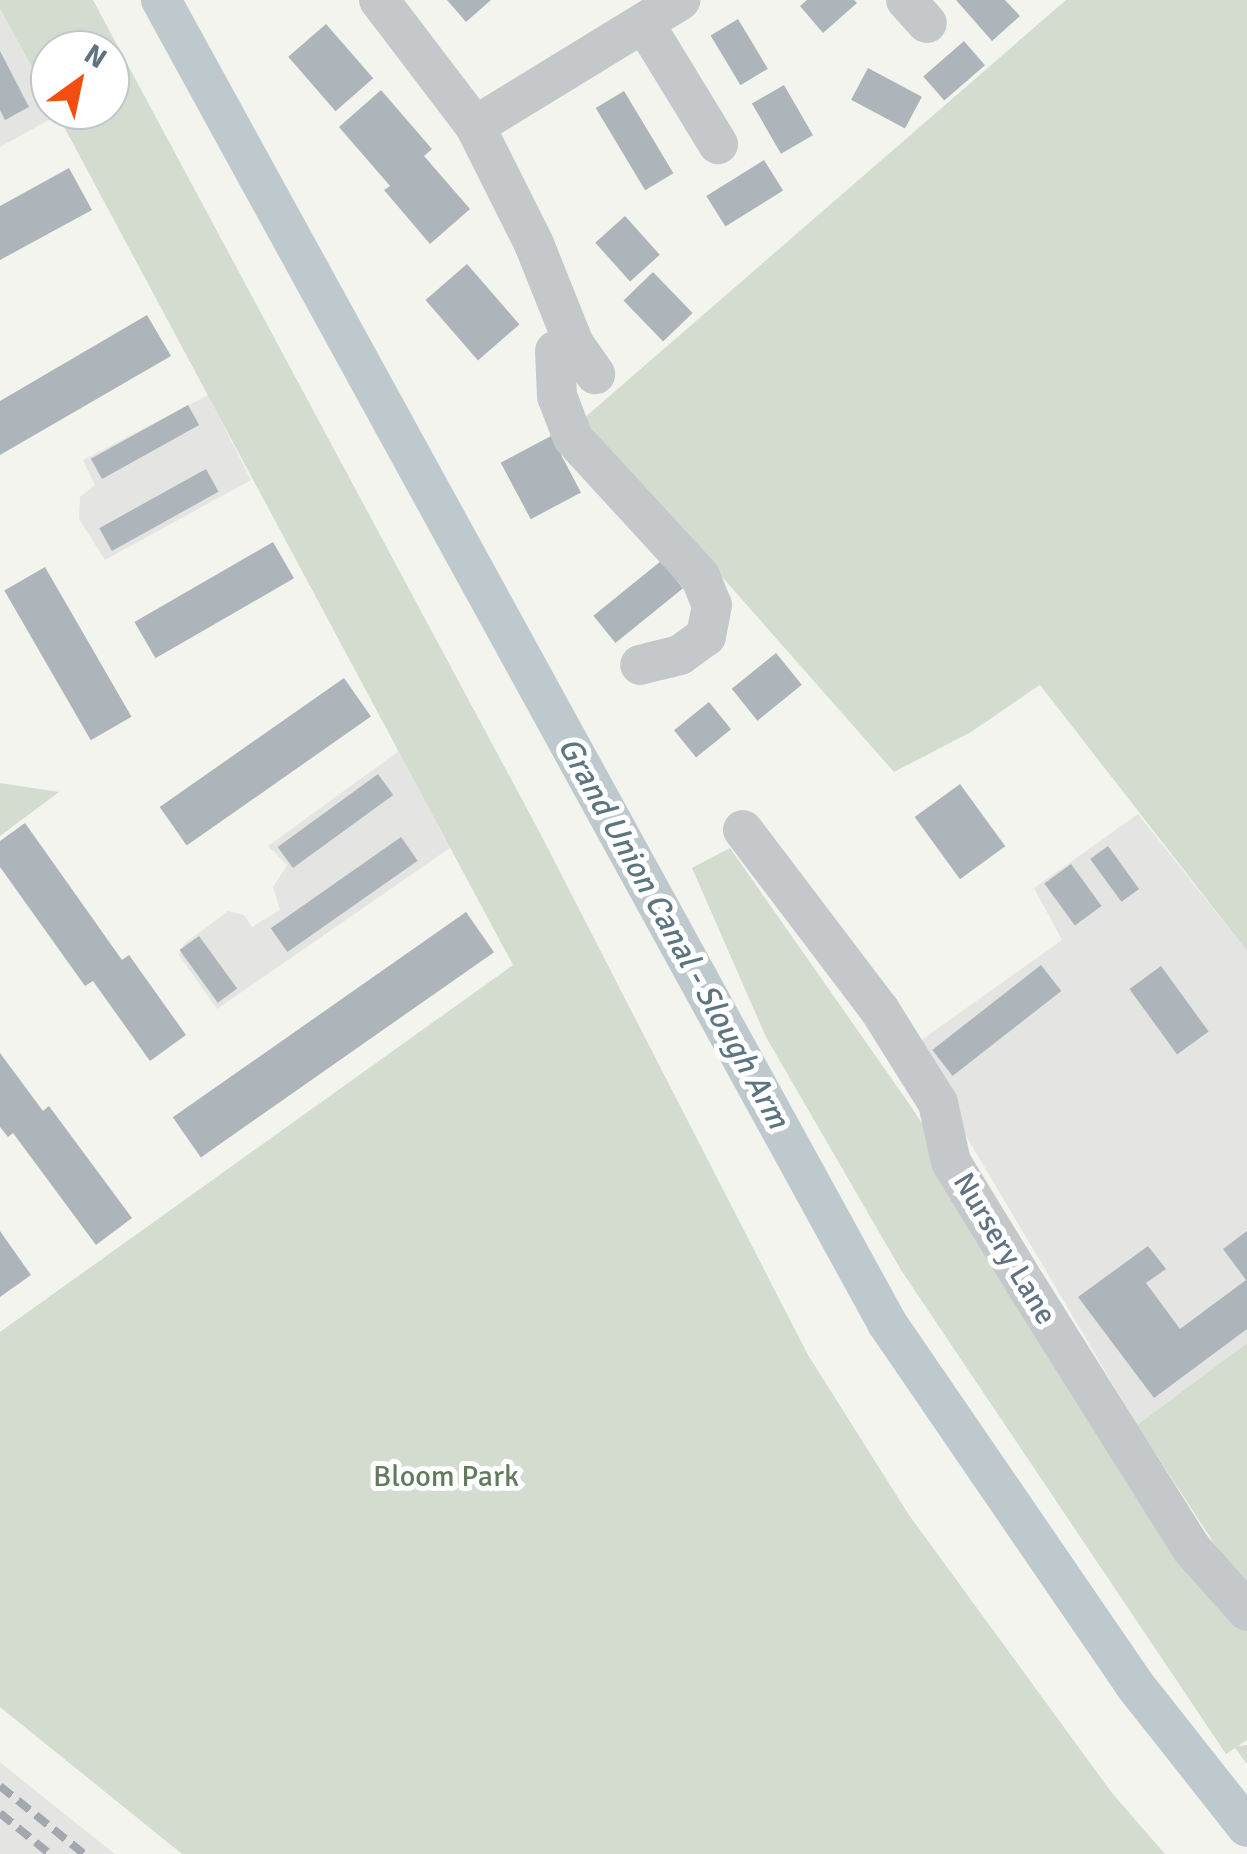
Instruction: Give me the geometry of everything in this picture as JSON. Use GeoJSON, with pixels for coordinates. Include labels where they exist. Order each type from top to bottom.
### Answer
{"type":"FeatureCollection","features":[{"type":"Feature","properties":{"kind":"street"},"geometry":{"type":"LineString","coordinates":[[379,0],[475,126],[534,244],[564,357],[557,396],[573,438],[700,576],[712,604],[706,636],[680,655],[640,664]]}},
{"type":"Feature","properties":{"kind":"street"},"geometry":{"type":"LineString","coordinates":[[475,126],[680,0]]}},
{"type":"Feature","properties":{"kind":"street"},"geometry":{"type":"LineString","coordinates":[[644,24],[718,144]]}},
{"type":"Feature","properties":{"kind":"street","name":"Nursery Lane"},"geometry":{"type":"LineString","coordinates":[[744,830],[879,1009],[938,1103],[951,1162],[1028,1288],[1191,1548],[1247,1611]]}},
{"type":"Feature","properties":{"kind":"shaded area"},"geometry":{"type":"Polygon","coordinates":[[[0,9],[30,64],[31,130],[0,147],[0,9]]]}},
{"type":"Feature","properties":{"kind":"shaded area"},"geometry":{"type":"Polygon","coordinates":[[[208,395],[251,480],[105,560],[79,519],[80,497],[95,485],[83,460],[208,395]]]}},
{"type":"Feature","properties":{"kind":"shaded area"},"geometry":{"type":"Polygon","coordinates":[[[399,751],[450,848],[217,1009],[179,955],[184,944],[228,911],[244,915],[252,927],[280,910],[273,887],[287,865],[268,846],[399,751]]]}},
{"type":"Feature","properties":{"kind":"shaded area"},"geometry":{"type":"Polygon","coordinates":[[[1138,814],[1247,951],[1247,1343],[1137,1425],[913,1046],[1062,940],[1034,888],[1138,814]]]}},
{"type":"Feature","properties":{"kind":"shaded area"},"geometry":{"type":"Polygon","coordinates":[[[0,1762],[42,1796],[115,1854],[0,1854],[0,1762]]]}},
{"type":"Feature","properties":{"kind":"green space","name":"Bloom Park"},"geometry":{"type":"Polygon","coordinates":[[[0,0],[93,0],[109,30],[30,30],[30,64],[0,9],[0,0]]]}},
{"type":"Feature","properties":{"kind":"green space"},"geometry":{"type":"Polygon","coordinates":[[[1066,0],[1247,0],[1247,951],[1040,685],[971,732],[894,772],[583,419],[1066,0]]]}},
{"type":"Feature","properties":{"kind":"green space","name":"Bloom Park"},"geometry":{"type":"Polygon","coordinates":[[[130,69],[540,833],[808,1355],[909,1515],[1112,1793],[1165,1854],[182,1854],[0,1707],[0,1332],[513,965],[66,130],[130,130],[130,69]]]}},
{"type":"Feature","properties":{"kind":"green space"},"geometry":{"type":"Polygon","coordinates":[[[0,783],[59,792],[0,836],[0,783]]]}},
{"type":"Feature","properties":{"kind":"green space"},"geometry":{"type":"Polygon","coordinates":[[[730,848],[912,1108],[1247,1620],[1247,1740],[1238,1746],[1247,1745],[1247,1764],[1235,1748],[1226,1754],[901,1270],[766,1037],[692,868],[730,848]]]}},
{"type":"Feature","properties":{"kind":"green space"},"geometry":{"type":"Polygon","coordinates":[[[1247,1343],[1247,1594],[1137,1425],[1247,1343]]]}},
{"type":"Feature","properties":{"kind":"building"},"geometry":{"type":"Polygon","coordinates":[[[447,0],[491,0],[466,22],[447,0]]]}},
{"type":"Feature","properties":{"kind":"building"},"geometry":{"type":"Polygon","coordinates":[[[807,0],[857,3],[823,33],[800,6],[807,0]]]}},
{"type":"Feature","properties":{"kind":"building"},"geometry":{"type":"Polygon","coordinates":[[[956,0],[1005,0],[1020,16],[992,41],[956,0]]]}},
{"type":"Feature","properties":{"kind":"building"},"geometry":{"type":"Polygon","coordinates":[[[738,19],[768,69],[740,85],[711,35],[738,19]]]}},
{"type":"Feature","properties":{"kind":"building"},"geometry":{"type":"Polygon","coordinates":[[[326,24],[373,78],[336,111],[288,57],[326,24]]]}},
{"type":"Feature","properties":{"kind":"building"},"geometry":{"type":"Polygon","coordinates":[[[964,41],[985,65],[944,101],[923,76],[964,41]]]}},
{"type":"Feature","properties":{"kind":"building"},"geometry":{"type":"Polygon","coordinates":[[[0,51],[29,107],[5,120],[0,110],[0,51]]]}},
{"type":"Feature","properties":{"kind":"building"},"geometry":{"type":"Polygon","coordinates":[[[868,68],[922,97],[905,128],[851,100],[868,68]]]}},
{"type":"Feature","properties":{"kind":"building"},"geometry":{"type":"Polygon","coordinates":[[[784,85],[813,135],[781,154],[752,104],[784,85]]]}},
{"type":"Feature","properties":{"kind":"building"},"geometry":{"type":"Polygon","coordinates":[[[381,90],[432,149],[424,156],[470,209],[430,244],[384,190],[390,186],[339,127],[381,90]]]}},
{"type":"Feature","properties":{"kind":"building"},"geometry":{"type":"Polygon","coordinates":[[[624,91],[673,173],[645,190],[596,108],[624,91]]]}},
{"type":"Feature","properties":{"kind":"building"},"geometry":{"type":"Polygon","coordinates":[[[764,160],[783,191],[725,227],[706,196],[764,160]]]}},
{"type":"Feature","properties":{"kind":"building"},"geometry":{"type":"Polygon","coordinates":[[[69,168],[92,210],[0,260],[0,206],[69,168]]]}},
{"type":"Feature","properties":{"kind":"building"},"geometry":{"type":"Polygon","coordinates":[[[625,216],[660,255],[630,281],[595,243],[625,216]]]}},
{"type":"Feature","properties":{"kind":"building"},"geometry":{"type":"Polygon","coordinates":[[[467,264],[519,324],[478,360],[425,300],[467,264]]]}},
{"type":"Feature","properties":{"kind":"building"},"geometry":{"type":"Polygon","coordinates":[[[653,272],[693,313],[663,341],[624,300],[653,272]]]}},
{"type":"Feature","properties":{"kind":"building"},"geometry":{"type":"Polygon","coordinates":[[[147,315],[171,356],[0,455],[0,401],[147,315]]]}},
{"type":"Feature","properties":{"kind":"building"},"geometry":{"type":"Polygon","coordinates":[[[188,405],[199,425],[102,479],[91,459],[188,405]]]}},
{"type":"Feature","properties":{"kind":"building"},"geometry":{"type":"Polygon","coordinates":[[[551,436],[581,493],[531,519],[501,463],[551,436]]]}},
{"type":"Feature","properties":{"kind":"building"},"geometry":{"type":"Polygon","coordinates":[[[206,469],[219,492],[112,551],[99,528],[206,469]]]}},
{"type":"Feature","properties":{"kind":"building"},"geometry":{"type":"Polygon","coordinates":[[[273,542],[294,578],[155,658],[134,622],[273,542]]]}},
{"type":"Feature","properties":{"kind":"building"},"geometry":{"type":"Polygon","coordinates":[[[661,561],[683,588],[615,643],[593,616],[661,561]]]}},
{"type":"Feature","properties":{"kind":"building"},"geometry":{"type":"Polygon","coordinates":[[[45,567],[132,717],[91,740],[4,590],[45,567]]]}},
{"type":"Feature","properties":{"kind":"building"},"geometry":{"type":"Polygon","coordinates":[[[776,653],[802,685],[758,721],[732,689],[776,653]]]}},
{"type":"Feature","properties":{"kind":"building"},"geometry":{"type":"Polygon","coordinates":[[[344,678],[371,717],[187,846],[160,807],[344,678]]]}},
{"type":"Feature","properties":{"kind":"building"},"geometry":{"type":"Polygon","coordinates":[[[709,702],[731,729],[696,758],[674,730],[709,702]]]}},
{"type":"Feature","properties":{"kind":"building"},"geometry":{"type":"Polygon","coordinates":[[[378,774],[393,795],[293,868],[278,847],[378,774]]]}},
{"type":"Feature","properties":{"kind":"building"},"geometry":{"type":"Polygon","coordinates":[[[960,784],[1005,846],[960,879],[915,817],[960,784]]]}},
{"type":"Feature","properties":{"kind":"building"},"geometry":{"type":"Polygon","coordinates":[[[25,823],[122,960],[129,955],[186,1035],[150,1061],[93,981],[85,986],[0,867],[0,841],[25,823]]]}},
{"type":"Feature","properties":{"kind":"building"},"geometry":{"type":"Polygon","coordinates":[[[401,837],[418,861],[287,952],[271,928],[401,837]]]}},
{"type":"Feature","properties":{"kind":"building"},"geometry":{"type":"Polygon","coordinates":[[[1108,846],[1139,889],[1121,902],[1090,859],[1108,846]]]}},
{"type":"Feature","properties":{"kind":"building"},"geometry":{"type":"Polygon","coordinates":[[[1071,864],[1102,906],[1075,925],[1044,883],[1071,864]]]}},
{"type":"Feature","properties":{"kind":"building"},"geometry":{"type":"Polygon","coordinates":[[[466,912],[494,952],[201,1157],[173,1117],[466,912]]]}},
{"type":"Feature","properties":{"kind":"building"},"geometry":{"type":"Polygon","coordinates":[[[199,936],[237,989],[218,1003],[180,950],[199,936]]]}},
{"type":"Feature","properties":{"kind":"building"},"geometry":{"type":"Polygon","coordinates":[[[1041,965],[1061,991],[953,1076],[932,1050],[1041,965]]]}},
{"type":"Feature","properties":{"kind":"building"},"geometry":{"type":"Polygon","coordinates":[[[1161,966],[1209,1032],[1177,1054],[1129,989],[1161,966]]]}},
{"type":"Feature","properties":{"kind":"building"},"geometry":{"type":"Polygon","coordinates":[[[0,1053],[43,1111],[49,1106],[132,1218],[96,1245],[13,1133],[8,1137],[0,1127],[0,1053]]]}},
{"type":"Feature","properties":{"kind":"building"},"geometry":{"type":"Polygon","coordinates":[[[0,1231],[31,1275],[0,1297],[0,1231]]]}},
{"type":"Feature","properties":{"kind":"building"},"geometry":{"type":"Polygon","coordinates":[[[1247,1231],[1247,1329],[1154,1398],[1078,1297],[1148,1246],[1166,1269],[1146,1283],[1180,1329],[1246,1280],[1223,1249],[1247,1231]]]}},
{"type":"Feature","properties":{"kind":"waterway","name":"Grand Union Canal - Slough Arm"},"geometry":{"type":"LineString","coordinates":[[161,0],[887,1323],[1134,1684],[1247,1827]]}},
{"type":"Feature","properties":{"kind":"railway"},"geometry":{"type":"LineString","coordinates":[[0,1786],[84,1854]]}},
{"type":"Feature","properties":{"kind":"railway"},"geometry":{"type":"LineString","coordinates":[[0,1813],[50,1854]]}}]}
